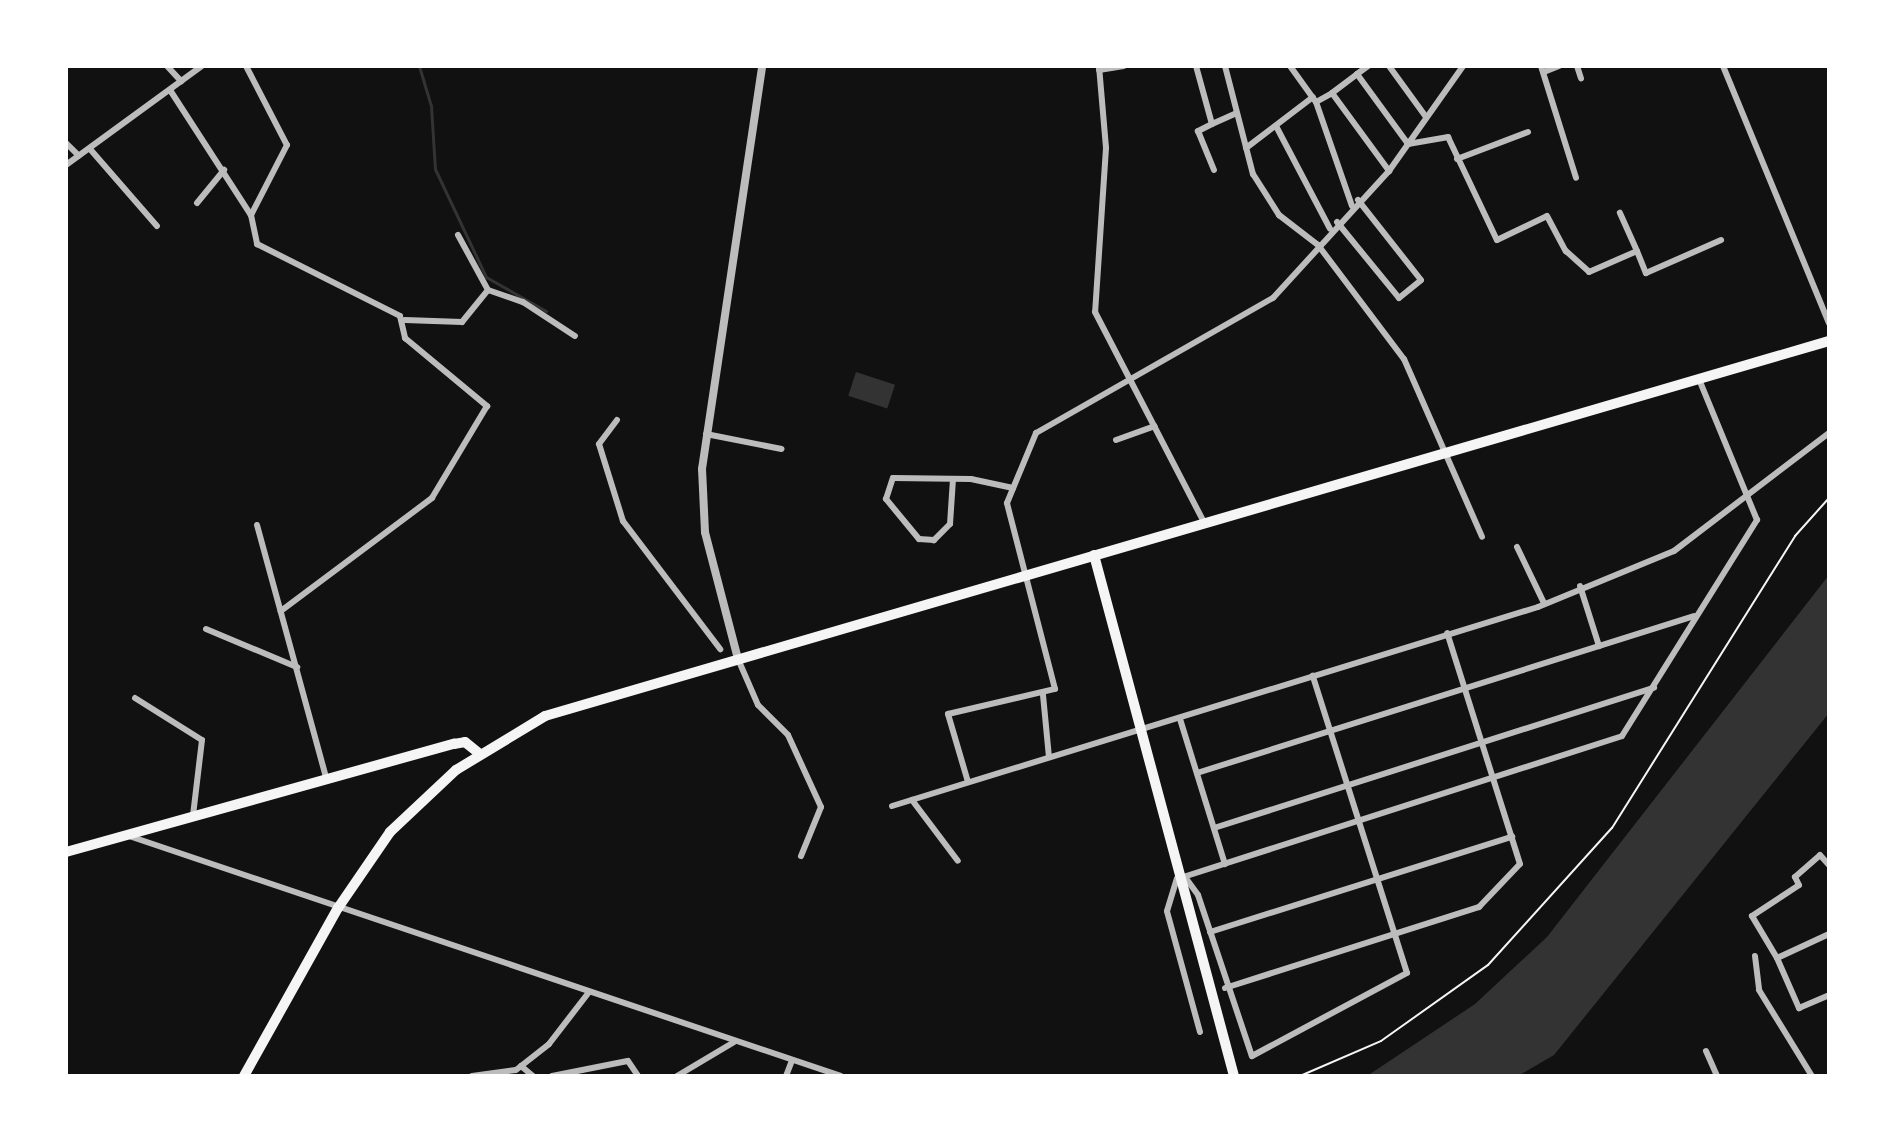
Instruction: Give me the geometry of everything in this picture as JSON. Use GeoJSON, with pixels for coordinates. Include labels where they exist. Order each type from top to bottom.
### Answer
{"type":"FeatureCollection","features":[{"type":"Feature","properties":{"kind":"main road"},"geometry":{"type":"LineString","coordinates":[[244,1076],[338,908],[390,832],[480,754],[573,706],[1829,341]]}},
{"type":"Feature","properties":{"kind":"main road"},"geometry":{"type":"LineString","coordinates":[[1094,555],[1137,731],[1181,878],[1234,1076]]}},
{"type":"Feature","properties":{"kind":"main road"},"geometry":{"type":"LineString","coordinates":[[66,852],[465,742],[480,754]]}},
{"type":"Feature","properties":{"kind":"street"},"geometry":{"type":"LineString","coordinates":[[167,66],[181,81]]}},
{"type":"Feature","properties":{"kind":"street"},"geometry":{"type":"LineString","coordinates":[[66,165],[202,66]]}},
{"type":"Feature","properties":{"kind":"street"},"geometry":{"type":"LineString","coordinates":[[246,66],[287,145],[251,215]]}},
{"type":"Feature","properties":{"kind":"street"},"geometry":{"type":"LineString","coordinates":[[762,66],[706,434],[705,532],[738,659],[758,705],[788,735],[821,807],[801,856]]}},
{"type":"Feature","properties":{"kind":"street"},"geometry":{"type":"LineString","coordinates":[[1124,66],[1099,68],[1106,148],[1095,312],[1204,522]]}},
{"type":"Feature","properties":{"kind":"street"},"geometry":{"type":"LineString","coordinates":[[1196,66],[1212,124]]}},
{"type":"Feature","properties":{"kind":"street"},"geometry":{"type":"LineString","coordinates":[[1225,66],[1246,148],[1279,215],[1318,245],[1404,359],[1441,454],[1482,537]]}},
{"type":"Feature","properties":{"kind":"street"},"geometry":{"type":"LineString","coordinates":[[1290,66],[1315,100],[1355,203],[1421,280],[1399,298],[1337,222]]}},
{"type":"Feature","properties":{"kind":"street"},"geometry":{"type":"LineString","coordinates":[[1246,148],[1368,66]]}},
{"type":"Feature","properties":{"kind":"street"},"geometry":{"type":"LineString","coordinates":[[1389,66],[1426,117]]}},
{"type":"Feature","properties":{"kind":"street"},"geometry":{"type":"LineString","coordinates":[[968,782],[948,714],[1043,695],[1055,689],[1007,503],[1036,433],[1273,298],[1330,229],[1389,171],[1463,66]]}},
{"type":"Feature","properties":{"kind":"street"},"geometry":{"type":"LineString","coordinates":[[1559,66],[1543,69],[1576,178]]}},
{"type":"Feature","properties":{"kind":"street"},"geometry":{"type":"LineString","coordinates":[[1577,66],[1581,78]]}},
{"type":"Feature","properties":{"kind":"street"},"geometry":{"type":"LineString","coordinates":[[1723,66],[1829,323]]}},
{"type":"Feature","properties":{"kind":"street"},"geometry":{"type":"LineString","coordinates":[[1357,74],[1408,144]]}},
{"type":"Feature","properties":{"kind":"street"},"geometry":{"type":"LineString","coordinates":[[170,90],[251,215],[257,244],[400,316],[405,338],[487,406],[432,498],[281,611]]}},
{"type":"Feature","properties":{"kind":"street"},"geometry":{"type":"LineString","coordinates":[[1332,93],[1389,171]]}},
{"type":"Feature","properties":{"kind":"street"},"geometry":{"type":"LineString","coordinates":[[1214,170],[1198,131],[1237,113]]}},
{"type":"Feature","properties":{"kind":"street"},"geometry":{"type":"LineString","coordinates":[[1276,126],[1330,229]]}},
{"type":"Feature","properties":{"kind":"street"},"geometry":{"type":"LineString","coordinates":[[1457,159],[1528,132]]}},
{"type":"Feature","properties":{"kind":"street"},"geometry":{"type":"LineString","coordinates":[[1408,144],[1448,137],[1497,240],[1547,216],[1566,251],[1589,272],[1637,251]]}},
{"type":"Feature","properties":{"kind":"street"},"geometry":{"type":"LineString","coordinates":[[66,143],[79,156]]}},
{"type":"Feature","properties":{"kind":"street"},"geometry":{"type":"LineString","coordinates":[[90,149],[157,226]]}},
{"type":"Feature","properties":{"kind":"street"},"geometry":{"type":"LineString","coordinates":[[197,203],[224,170]]}},
{"type":"Feature","properties":{"kind":"street"},"geometry":{"type":"LineString","coordinates":[[1620,213],[1646,273],[1721,240]]}},
{"type":"Feature","properties":{"kind":"street"},"geometry":{"type":"LineString","coordinates":[[458,235],[488,290],[523,302],[575,336]]}},
{"type":"Feature","properties":{"kind":"street"},"geometry":{"type":"LineString","coordinates":[[405,320],[462,322],[488,290]]}},
{"type":"Feature","properties":{"kind":"street"},"geometry":{"type":"LineString","coordinates":[[1200,1032],[1167,911],[1181,878],[1622,736],[1654,688],[1694,616],[1757,520],[1699,379]]}},
{"type":"Feature","properties":{"kind":"street"},"geometry":{"type":"LineString","coordinates":[[617,420],[599,444],[623,521],[720,649]]}},
{"type":"Feature","properties":{"kind":"street"},"geometry":{"type":"LineString","coordinates":[[1116,440],[1155,426]]}},
{"type":"Feature","properties":{"kind":"street"},"geometry":{"type":"LineString","coordinates":[[892,806],[1180,719],[1544,603],[1580,586],[1674,551],[1829,433]]}},
{"type":"Feature","properties":{"kind":"street"},"geometry":{"type":"LineString","coordinates":[[706,434],[782,449]]}},
{"type":"Feature","properties":{"kind":"street"},"geometry":{"type":"LineString","coordinates":[[953,479],[950,524],[934,540],[919,539],[886,499],[893,478],[953,479],[1013,488]]}},
{"type":"Feature","properties":{"kind":"street"},"geometry":{"type":"LineString","coordinates":[[257,525],[327,781]]}},
{"type":"Feature","properties":{"kind":"street"},"geometry":{"type":"LineString","coordinates":[[1517,547],[1544,603]]}},
{"type":"Feature","properties":{"kind":"street"},"geometry":{"type":"LineString","coordinates":[[1580,586],[1599,646]]}},
{"type":"Feature","properties":{"kind":"street"},"geometry":{"type":"LineString","coordinates":[[1197,773],[1694,616]]}},
{"type":"Feature","properties":{"kind":"street"},"geometry":{"type":"LineString","coordinates":[[206,629],[297,667]]}},
{"type":"Feature","properties":{"kind":"street"},"geometry":{"type":"LineString","coordinates":[[1225,988],[1395,935],[1490,899],[1520,864],[1447,633]]}},
{"type":"Feature","properties":{"kind":"street"},"geometry":{"type":"LineString","coordinates":[[1181,878],[1210,932],[1225,988],[1252,1056],[1407,973],[1313,676]]}},
{"type":"Feature","properties":{"kind":"street"},"geometry":{"type":"LineString","coordinates":[[1214,828],[1654,688]]}},
{"type":"Feature","properties":{"kind":"street"},"geometry":{"type":"LineString","coordinates":[[1043,695],[1049,757]]}},
{"type":"Feature","properties":{"kind":"street"},"geometry":{"type":"LineString","coordinates":[[135,698],[202,740],[194,819]]}},
{"type":"Feature","properties":{"kind":"street"},"geometry":{"type":"LineString","coordinates":[[1180,719],[1225,864]]}},
{"type":"Feature","properties":{"kind":"street"},"geometry":{"type":"LineString","coordinates":[[912,800],[958,861]]}},
{"type":"Feature","properties":{"kind":"street"},"geometry":{"type":"LineString","coordinates":[[126,835],[841,1076]]}},
{"type":"Feature","properties":{"kind":"street"},"geometry":{"type":"LineString","coordinates":[[1210,932],[1512,837]]}},
{"type":"Feature","properties":{"kind":"street"},"geometry":{"type":"LineString","coordinates":[[1829,865],[1820,855],[1795,877],[1799,885],[1752,916],[1777,958],[1799,1008],[1829,995]]}},
{"type":"Feature","properties":{"kind":"street"},"geometry":{"type":"LineString","coordinates":[[1777,958],[1829,934]]}},
{"type":"Feature","properties":{"kind":"street"},"geometry":{"type":"LineString","coordinates":[[1755,956],[1759,990],[1812,1076]]}},
{"type":"Feature","properties":{"kind":"street"},"geometry":{"type":"LineString","coordinates":[[472,1076],[508,1074],[521,1066],[549,1044],[589,992]]}},
{"type":"Feature","properties":{"kind":"street"},"geometry":{"type":"LineString","coordinates":[[683,1075],[734,1042]]}},
{"type":"Feature","properties":{"kind":"street"},"geometry":{"type":"LineString","coordinates":[[1706,1051],[1717,1076]]}},
{"type":"Feature","properties":{"kind":"street"},"geometry":{"type":"LineString","coordinates":[[786,1076],[792,1060]]}},
{"type":"Feature","properties":{"kind":"street"},"geometry":{"type":"LineString","coordinates":[[552,1076],[628,1061],[638,1076]]}},
{"type":"Feature","properties":{"kind":"street"},"geometry":{"type":"LineString","coordinates":[[521,1066],[533,1076]]}},
{"type":"Feature","properties":{"kind":"path"},"geometry":{"type":"LineString","coordinates":[[1300,1076],[1381,1041],[1488,965],[1612,828],[1795,536],[1829,498]]}},
{"type":"Feature","properties":{"kind":"shaded area"},"geometry":{"type":"Polygon","coordinates":[[[856,372],[895,385],[887,408],[848,396],[856,372]]]}},
{"type":"Feature","properties":{"kind":"shaded area"},"geometry":{"type":"Polygon","coordinates":[[[1829,575],[1829,713],[1554,1055],[1518,1076],[1367,1076],[1475,1004],[1547,937],[1829,575]]]}},
{"type":"Feature","properties":{"kind":"waterway"},"geometry":{"type":"LineString","coordinates":[[419,66],[431,106],[435,169],[486,277],[546,311]]}}]}
